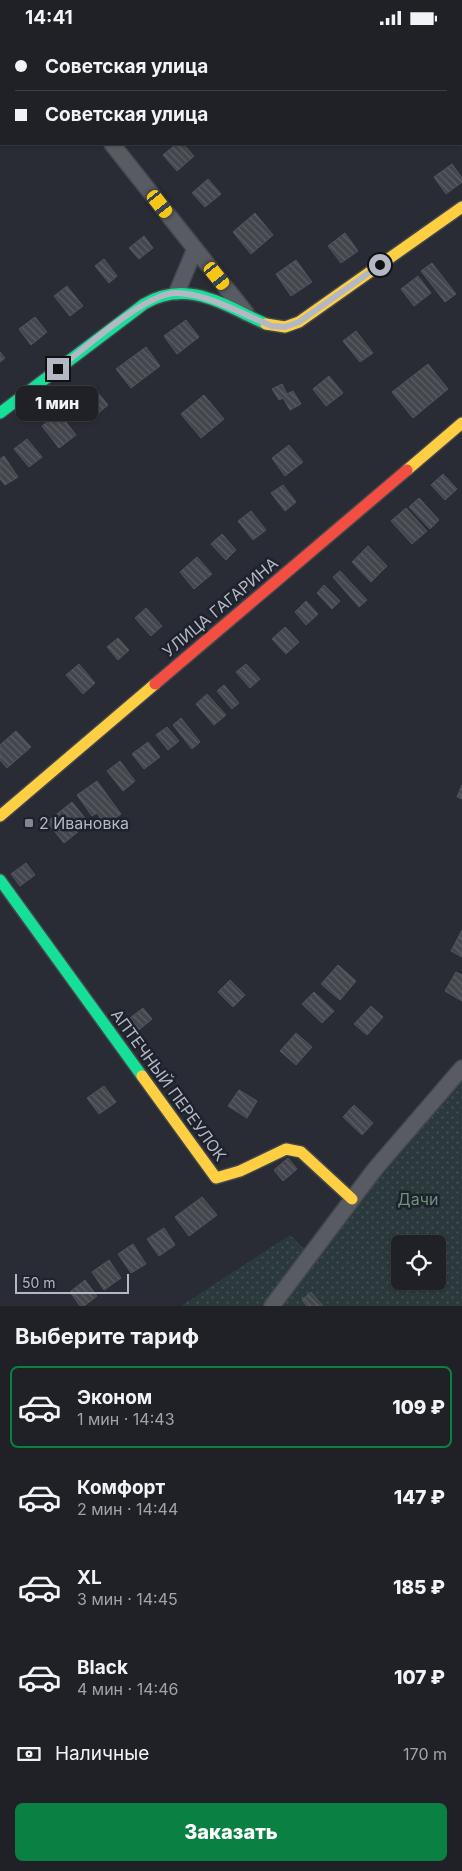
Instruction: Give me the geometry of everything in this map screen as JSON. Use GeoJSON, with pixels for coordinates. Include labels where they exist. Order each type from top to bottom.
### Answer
{"type":"FeatureCollection","features":[{"type":"Feature","properties":{"kind":"street"},"geometry":{"type":"LineString","coordinates":[[113,145],[250,317]]}},
{"type":"Feature","properties":{"kind":"street"},"geometry":{"type":"LineString","coordinates":[[0,413],[144,304],[162,295],[177,292],[197,295],[272,326],[285,327],[299,322],[462,207]]}},
{"type":"Feature","properties":{"kind":"street"},"geometry":{"type":"LineString","coordinates":[[177,292],[195,249]]}},
{"type":"Feature","properties":{"kind":"street","name":"УЛИЦА ГАГАРИНА"},"geometry":{"type":"LineString","coordinates":[[0,816],[462,423]]}},
{"type":"Feature","properties":{"kind":"street","name":"АПТЕЧНЫЙ ПЕРЕУЛОК"},"geometry":{"type":"LineString","coordinates":[[0,880],[216,1179],[240,1171],[286,1149],[301,1152],[352,1199]]}},
{"type":"Feature","properties":{"kind":"street"},"geometry":{"type":"LineString","coordinates":[[272,1306],[375,1169],[462,1068]]}},
{"type":"Feature","properties":{"kind":"green space","name":"Дачи"},"geometry":{"type":"Polygon","coordinates":[[[462,1081],[462,1306],[181,1306],[290,1235],[314,1259],[356,1204],[462,1081]]]}},
{"type":"Feature","properties":{"kind":"building"},"geometry":{"type":"Polygon","coordinates":[[[175,145],[184,145],[194,156],[177,171],[163,155],[175,145]]]}},
{"type":"Feature","properties":{"kind":"building"},"geometry":{"type":"Polygon","coordinates":[[[452,164],[462,178],[462,182],[446,194],[434,177],[452,164]]]}},
{"type":"Feature","properties":{"kind":"building"},"geometry":{"type":"Polygon","coordinates":[[[208,179],[221,194],[205,207],[192,193],[208,179]]]}},
{"type":"Feature","properties":{"kind":"building"},"geometry":{"type":"Polygon","coordinates":[[[255,213],[273,235],[251,254],[233,232],[255,213]]]}},
{"type":"Feature","properties":{"kind":"building"},"geometry":{"type":"Polygon","coordinates":[[[345,233],[358,251],[341,263],[328,246],[345,233]]]}},
{"type":"Feature","properties":{"kind":"building"},"geometry":{"type":"Polygon","coordinates":[[[144,236],[153,248],[139,259],[129,248],[144,236]]]}},
{"type":"Feature","properties":{"kind":"building"},"geometry":{"type":"Polygon","coordinates":[[[104,259],[117,276],[109,283],[95,266],[104,259]]]}},
{"type":"Feature","properties":{"kind":"building"},"geometry":{"type":"Polygon","coordinates":[[[296,260],[312,282],[291,296],[276,274],[296,260]]]}},
{"type":"Feature","properties":{"kind":"building"},"geometry":{"type":"Polygon","coordinates":[[[432,263],[456,294],[445,302],[421,271],[432,263]]]}},
{"type":"Feature","properties":{"kind":"building"},"geometry":{"type":"Polygon","coordinates":[[[418,276],[431,293],[414,306],[401,289],[418,276]]]}},
{"type":"Feature","properties":{"kind":"building"},"geometry":{"type":"Polygon","coordinates":[[[67,286],[83,306],[70,316],[54,296],[67,286]]]}},
{"type":"Feature","properties":{"kind":"building"},"geometry":{"type":"Polygon","coordinates":[[[35,317],[47,332],[31,345],[19,329],[35,317]]]}},
{"type":"Feature","properties":{"kind":"building"},"geometry":{"type":"Polygon","coordinates":[[[186,320],[199,337],[177,354],[164,336],[186,320]]]}},
{"type":"Feature","properties":{"kind":"building"},"geometry":{"type":"Polygon","coordinates":[[[356,331],[373,353],[360,362],[343,341],[356,331]]]}},
{"type":"Feature","properties":{"kind":"building"},"geometry":{"type":"Polygon","coordinates":[[[146,347],[160,366],[131,388],[116,369],[146,347]]]}},
{"type":"Feature","properties":{"kind":"building"},"geometry":{"type":"Polygon","coordinates":[[[0,352],[5,358],[0,362],[0,352]]]}},
{"type":"Feature","properties":{"kind":"building"},"geometry":{"type":"Polygon","coordinates":[[[428,364],[448,389],[413,418],[392,392],[428,364]]]}},
{"type":"Feature","properties":{"kind":"building"},"geometry":{"type":"Polygon","coordinates":[[[329,376],[343,393],[326,406],[313,389],[329,376]]]}},
{"type":"Feature","properties":{"kind":"building"},"geometry":{"type":"Polygon","coordinates":[[[282,384],[287,394],[293,391],[301,404],[290,410],[283,398],[279,400],[272,389],[282,384]]]}},
{"type":"Feature","properties":{"kind":"building"},"geometry":{"type":"Polygon","coordinates":[[[94,388],[108,405],[97,414],[83,396],[94,388]]]}},
{"type":"Feature","properties":{"kind":"building"},"geometry":{"type":"Polygon","coordinates":[[[204,395],[224,419],[201,438],[181,414],[204,395]]]}},
{"type":"Feature","properties":{"kind":"building"},"geometry":{"type":"Polygon","coordinates":[[[59,413],[76,435],[59,448],[42,426],[59,413]]]}},
{"type":"Feature","properties":{"kind":"building"},"geometry":{"type":"Polygon","coordinates":[[[27,439],[42,457],[29,467],[14,449],[27,439]]]}},
{"type":"Feature","properties":{"kind":"building"},"geometry":{"type":"Polygon","coordinates":[[[289,445],[303,462],[285,476],[272,458],[289,445]]]}},
{"type":"Feature","properties":{"kind":"building"},"geometry":{"type":"Polygon","coordinates":[[[4,456],[18,477],[5,485],[0,479],[0,459],[4,456]]]}},
{"type":"Feature","properties":{"kind":"building"},"geometry":{"type":"Polygon","coordinates":[[[443,474],[457,489],[445,500],[431,485],[443,474]]]}},
{"type":"Feature","properties":{"kind":"building"},"geometry":{"type":"Polygon","coordinates":[[[283,485],[296,502],[285,511],[271,493],[283,485]]]}},
{"type":"Feature","properties":{"kind":"building"},"geometry":{"type":"Polygon","coordinates":[[[419,498],[439,520],[430,529],[409,507],[419,498]]]}},
{"type":"Feature","properties":{"kind":"building"},"geometry":{"type":"Polygon","coordinates":[[[406,508],[427,531],[412,544],[391,521],[406,508]]]}},
{"type":"Feature","properties":{"kind":"building"},"geometry":{"type":"Polygon","coordinates":[[[251,511],[266,530],[253,540],[238,521],[251,511]]]}},
{"type":"Feature","properties":{"kind":"building"},"geometry":{"type":"Polygon","coordinates":[[[222,534],[236,550],[226,560],[211,544],[222,534]]]}},
{"type":"Feature","properties":{"kind":"building"},"geometry":{"type":"Polygon","coordinates":[[[368,546],[387,566],[371,582],[352,562],[368,546]]]}},
{"type":"Feature","properties":{"kind":"building"},"geometry":{"type":"Polygon","coordinates":[[[197,557],[212,574],[194,589],[180,572],[197,557]]]}},
{"type":"Feature","properties":{"kind":"building"},"geometry":{"type":"Polygon","coordinates":[[[340,571],[367,600],[359,607],[333,577],[340,571]]]}},
{"type":"Feature","properties":{"kind":"building"},"geometry":{"type":"Polygon","coordinates":[[[324,585],[340,601],[332,609],[317,593],[324,585]]]}},
{"type":"Feature","properties":{"kind":"building"},"geometry":{"type":"Polygon","coordinates":[[[306,601],[318,614],[306,625],[295,612],[306,601]]]}},
{"type":"Feature","properties":{"kind":"building"},"geometry":{"type":"Polygon","coordinates":[[[146,608],[162,626],[151,636],[135,618],[146,608]]]}},
{"type":"Feature","properties":{"kind":"building"},"geometry":{"type":"Polygon","coordinates":[[[285,627],[299,642],[286,654],[272,639],[285,627]]]}},
{"type":"Feature","properties":{"kind":"building"},"geometry":{"type":"Polygon","coordinates":[[[118,638],[129,650],[118,660],[107,647],[118,638]]]}},
{"type":"Feature","properties":{"kind":"building"},"geometry":{"type":"Polygon","coordinates":[[[79,664],[95,683],[83,694],[66,675],[79,664]]]}},
{"type":"Feature","properties":{"kind":"building"},"geometry":{"type":"Polygon","coordinates":[[[246,664],[260,679],[250,688],[236,672],[246,664]]]}},
{"type":"Feature","properties":{"kind":"building"},"geometry":{"type":"Polygon","coordinates":[[[224,685],[239,703],[232,709],[217,691],[224,685]]]}},
{"type":"Feature","properties":{"kind":"building"},"geometry":{"type":"Polygon","coordinates":[[[207,694],[226,715],[214,725],[196,704],[207,694]]]}},
{"type":"Feature","properties":{"kind":"building"},"geometry":{"type":"Polygon","coordinates":[[[181,718],[200,742],[192,749],[173,725],[181,718]]]}},
{"type":"Feature","properties":{"kind":"building"},"geometry":{"type":"Polygon","coordinates":[[[167,727],[179,741],[168,750],[156,735],[167,727]]]}},
{"type":"Feature","properties":{"kind":"building"},"geometry":{"type":"Polygon","coordinates":[[[16,731],[31,747],[7,768],[0,760],[0,745],[16,731]]]}},
{"type":"Feature","properties":{"kind":"building"},"geometry":{"type":"Polygon","coordinates":[[[148,742],[160,757],[144,769],[132,754],[148,742]]]}},
{"type":"Feature","properties":{"kind":"building"},"geometry":{"type":"Polygon","coordinates":[[[120,761],[135,781],[123,791],[107,771],[120,761]]]}},
{"type":"Feature","properties":{"kind":"building"},"geometry":{"type":"Polygon","coordinates":[[[97,781],[121,814],[105,825],[97,813],[92,816],[77,795],[97,781]]]}},
{"type":"Feature","properties":{"kind":"building"},"geometry":{"type":"Polygon","coordinates":[[[462,785],[462,799],[457,797],[462,785]]]}},
{"type":"Feature","properties":{"kind":"building"},"geometry":{"type":"Polygon","coordinates":[[[72,802],[89,823],[64,843],[47,822],[72,802]]]}},
{"type":"Feature","properties":{"kind":"building"},"geometry":{"type":"Polygon","coordinates":[[[26,863],[35,875],[20,886],[11,874],[26,863]]]}},
{"type":"Feature","properties":{"kind":"building"},"geometry":{"type":"Polygon","coordinates":[[[462,930],[462,957],[451,951],[462,930]]]}},
{"type":"Feature","properties":{"kind":"building"},"geometry":{"type":"Polygon","coordinates":[[[338,965],[356,981],[340,1000],[321,984],[338,965]]]}},
{"type":"Feature","properties":{"kind":"building"},"geometry":{"type":"Polygon","coordinates":[[[456,972],[462,975],[462,1001],[445,991],[456,972]]]}},
{"type":"Feature","properties":{"kind":"building"},"geometry":{"type":"Polygon","coordinates":[[[230,980],[245,995],[233,1007],[218,992],[230,980]]]}},
{"type":"Feature","properties":{"kind":"building"},"geometry":{"type":"Polygon","coordinates":[[[314,992],[334,1011],[322,1023],[302,1004],[314,992]]]}},
{"type":"Feature","properties":{"kind":"building"},"geometry":{"type":"Polygon","coordinates":[[[371,1006],[383,1017],[367,1035],[354,1024],[371,1006]]]}},
{"type":"Feature","properties":{"kind":"building"},"geometry":{"type":"Polygon","coordinates":[[[143,1008],[152,1019],[135,1033],[126,1021],[143,1008]]]}},
{"type":"Feature","properties":{"kind":"building"},"geometry":{"type":"Polygon","coordinates":[[[296,1033],[312,1047],[296,1065],[280,1051],[296,1033]]]}},
{"type":"Feature","properties":{"kind":"building"},"geometry":{"type":"Polygon","coordinates":[[[104,1086],[116,1102],[99,1114],[87,1098],[104,1086]]]}},
{"type":"Feature","properties":{"kind":"building"},"geometry":{"type":"Polygon","coordinates":[[[239,1090],[257,1101],[247,1118],[228,1106],[239,1090]]]}},
{"type":"Feature","properties":{"kind":"building"},"geometry":{"type":"Polygon","coordinates":[[[354,1105],[373,1123],[362,1135],[343,1117],[354,1105]]]}},
{"type":"Feature","properties":{"kind":"building"},"geometry":{"type":"Polygon","coordinates":[[[288,1158],[297,1169],[283,1181],[274,1170],[288,1158]]]}},
{"type":"Feature","properties":{"kind":"building"},"geometry":{"type":"Polygon","coordinates":[[[202,1197],[217,1215],[189,1236],[175,1217],[202,1197]]]}},
{"type":"Feature","properties":{"kind":"building"},"geometry":{"type":"Polygon","coordinates":[[[164,1228],[175,1245],[159,1256],[147,1239],[164,1228]]]}},
{"type":"Feature","properties":{"kind":"building"},"geometry":{"type":"Polygon","coordinates":[[[133,1244],[146,1264],[131,1273],[118,1254],[133,1244]]]}},
{"type":"Feature","properties":{"kind":"building"},"geometry":{"type":"Polygon","coordinates":[[[109,1260],[121,1278],[104,1290],[92,1272],[109,1260]]]}},
{"type":"Feature","properties":{"kind":"building"},"geometry":{"type":"Polygon","coordinates":[[[85,1280],[97,1296],[84,1306],[80,1306],[70,1292],[85,1280]]]}},
{"type":"Feature","properties":{"kind":"building"},"geometry":{"type":"Polygon","coordinates":[[[311,1292],[323,1306],[307,1306],[302,1300],[311,1292]]]}},
{"type":"Feature","properties":{"kind":"traffic: fast"},"geometry":{"type":"LineString","coordinates":[[0,413],[144,304],[160,297],[191,294],[221,303],[266,324]]}},
{"type":"Feature","properties":{"kind":"traffic: fast"},"geometry":{"type":"LineString","coordinates":[[0,880],[142,1076]]}},
{"type":"Feature","properties":{"kind":"traffic: slow"},"geometry":{"type":"LineString","coordinates":[[266,324],[285,327],[299,322],[462,207]]}},
{"type":"Feature","properties":{"kind":"traffic: slow"},"geometry":{"type":"LineString","coordinates":[[407,470],[462,423]]}},
{"type":"Feature","properties":{"kind":"traffic: slow"},"geometry":{"type":"LineString","coordinates":[[0,816],[155,684]]}},
{"type":"Feature","properties":{"kind":"traffic: slow"},"geometry":{"type":"LineString","coordinates":[[142,1076],[216,1178],[240,1171],[286,1149],[301,1152],[352,1199]]}},
{"type":"Feature","properties":{"kind":"traffic: jam"},"geometry":{"type":"LineString","coordinates":[[155,684],[407,470]]}},
{"type":"Feature","properties":{"kind":"place","name":"2 Ивановка"},"geometry":{"type":"Point","coordinates":[29,823]}},
{"type":"Feature","properties":{"kind":"route"},"geometry":{"type":"LineString","coordinates":[[58,369],[144,304],[162,295],[177,292],[197,295],[272,326],[285,327],[299,322],[380,265]]}}]}
